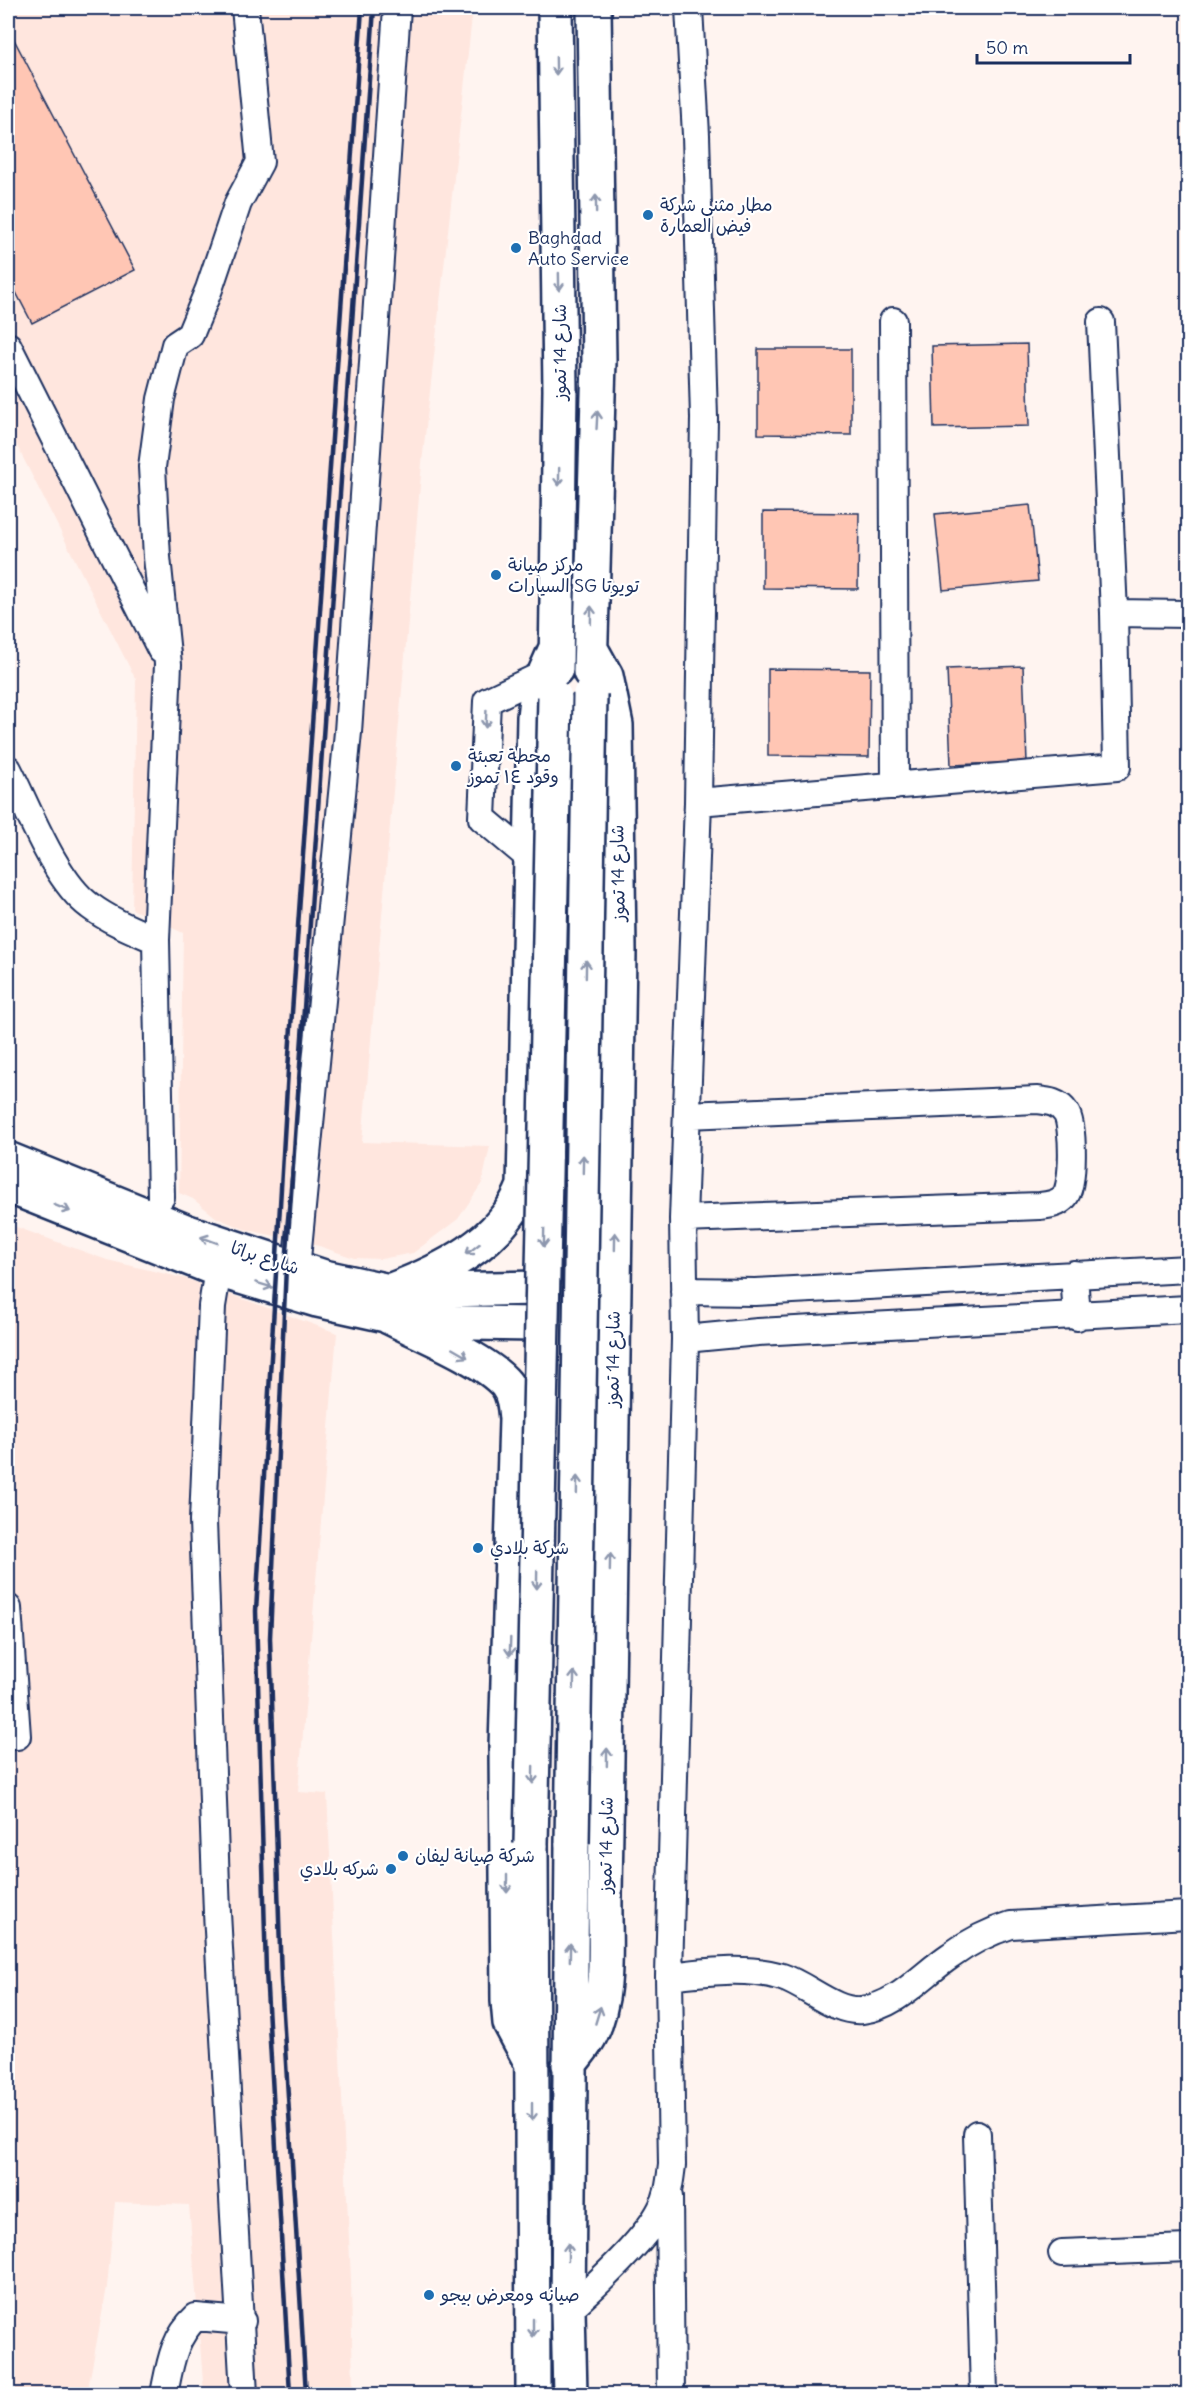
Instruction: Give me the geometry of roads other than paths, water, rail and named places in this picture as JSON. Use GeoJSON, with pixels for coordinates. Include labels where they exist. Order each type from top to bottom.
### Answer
{"type":"FeatureCollection","features":[{"type":"Feature","properties":{"kind":"main road","name":"شارع 14 تموز"},"geometry":{"type":"LineString","coordinates":[[551,673],[560,390],[555,8]]}},
{"type":"Feature","properties":{"kind":"main road"},"geometry":{"type":"LineString","coordinates":[[591,649],[599,361],[594,8]]}},
{"type":"Feature","properties":{"kind":"main road","name":"شارع 14 تموز"},"geometry":{"type":"LineString","coordinates":[[569,2065],[590,2037],[603,1996],[600,1326],[619,951],[616,724],[606,676],[591,649]]}},
{"type":"Feature","properties":{"kind":"main road","name":"شارع 14 تموز"},"geometry":{"type":"LineString","coordinates":[[570,2394],[569,2065],[591,649]]}},
{"type":"Feature","properties":{"kind":"main road"},"geometry":{"type":"LineString","coordinates":[[532,2064],[510,2023],[508,2001],[506,1747],[516,1419],[514,1401],[506,1384],[389,1304],[457,1261],[488,1236],[510,1212],[524,1186],[534,717],[537,691],[551,673]]}},
{"type":"Feature","properties":{"kind":"main road"},"geometry":{"type":"LineString","coordinates":[[533,2394],[531,1844],[551,673]]}},
{"type":"Feature","properties":{"kind":"main road","name":"شارع براثا"},"geometry":{"type":"LineString","coordinates":[[8,1159],[188,1232],[389,1304],[417,1322],[536,1324]]}},
{"type":"Feature","properties":{"kind":"main road","name":"شارع براثا"},"geometry":{"type":"LineString","coordinates":[[8,1186],[218,1270],[317,1300],[389,1304],[537,1288]]}},
{"type":"Feature","properties":{"kind":"street"},"geometry":{"type":"LineString","coordinates":[[161,1197],[156,940],[168,664],[157,557],[152,467],[161,399],[175,345],[190,336],[238,204],[260,162],[245,8]]}},
{"type":"Feature","properties":{"kind":"street"},"geometry":{"type":"LineString","coordinates":[[296,1269],[348,729],[397,8]]}},
{"type":"Feature","properties":{"kind":"street"},"geometry":{"type":"LineString","coordinates":[[671,2394],[669,2188],[672,2164],[669,1976],[685,1339],[683,1219],[698,802],[704,418],[696,135],[689,8]]}},
{"type":"Feature","properties":{"kind":"street"},"geometry":{"type":"LineString","coordinates":[[893,321],[895,786]]}},
{"type":"Feature","properties":{"kind":"street"},"geometry":{"type":"LineString","coordinates":[[698,802],[1117,767],[1114,613],[1101,322]]}},
{"type":"Feature","properties":{"kind":"street"},"geometry":{"type":"LineString","coordinates":[[8,346],[168,664]]}},
{"type":"Feature","properties":{"kind":"street"},"geometry":{"type":"LineString","coordinates":[[1114,613],[1188,614]]}},
{"type":"Feature","properties":{"kind":"street"},"geometry":{"type":"LineString","coordinates":[[532,860],[482,818],[487,701],[551,673]]}},
{"type":"Feature","properties":{"kind":"street"},"geometry":{"type":"LineString","coordinates":[[8,769],[70,887],[89,906],[112,921],[156,940]]}},
{"type":"Feature","properties":{"kind":"street"},"geometry":{"type":"LineString","coordinates":[[683,1219],[1040,1206],[1056,1204],[1066,1196],[1070,1185],[1071,1127],[1066,1113],[1053,1101],[687,1115]]}},
{"type":"Feature","properties":{"kind":"street"},"geometry":{"type":"LineString","coordinates":[[684,1292],[755,1292],[1188,1269]]}},
{"type":"Feature","properties":{"kind":"street"},"geometry":{"type":"LineString","coordinates":[[218,1270],[212,1306],[203,1521],[204,1567],[216,1901],[242,2321],[244,2394]]}},
{"type":"Feature","properties":{"kind":"street"},"geometry":{"type":"LineString","coordinates":[[1074,1274],[1077,1317]]}},
{"type":"Feature","properties":{"kind":"street"},"geometry":{"type":"LineString","coordinates":[[685,1339],[758,1332],[1077,1317],[1188,1309]]}},
{"type":"Feature","properties":{"kind":"street"},"geometry":{"type":"LineString","coordinates":[[8,1608],[17,1736]]}},
{"type":"Feature","properties":{"kind":"street"},"geometry":{"type":"LineString","coordinates":[[669,1976],[749,1971],[782,1977],[836,2004],[860,2010],[885,2002],[913,1985],[968,1944],[1001,1928],[1188,1915]]}},
{"type":"Feature","properties":{"kind":"street"},"geometry":{"type":"LineString","coordinates":[[976,2134],[984,2394]]}},
{"type":"Feature","properties":{"kind":"street"},"geometry":{"type":"LineString","coordinates":[[568,2310],[590,2291],[652,2225],[669,2188]]}},
{"type":"Feature","properties":{"kind":"street"},"geometry":{"type":"LineString","coordinates":[[1062,2253],[1188,2248]]}},
{"type":"Feature","properties":{"kind":"street"},"geometry":{"type":"LineString","coordinates":[[164,2394],[176,2342],[184,2328],[196,2317],[242,2321]]}},
{"type":"Feature","properties":{"kind":"railway"},"geometry":{"type":"LineString","coordinates":[[290,2394],[266,1971],[256,1611],[288,1070],[362,8]]}},
{"type":"Feature","properties":{"kind":"railway"},"geometry":{"type":"LineString","coordinates":[[306,2394],[281,1980],[270,1638],[286,1266],[374,8]]}},
{"type":"Feature","properties":{"kind":"place","name":"مطار مثنى شركة فيض العمارة"},"geometry":{"type":"Point","coordinates":[648,215]}},
{"type":"Feature","properties":{"kind":"place","name":"Baghdad Auto Service"},"geometry":{"type":"Point","coordinates":[516,248]}},
{"type":"Feature","properties":{"kind":"place","name":"مركز صيانة السيارات SG تويوتا"},"geometry":{"type":"Point","coordinates":[496,575]}},
{"type":"Feature","properties":{"kind":"place","name":"محطة تعبئة وقود ١٤ تموز"},"geometry":{"type":"Point","coordinates":[456,766]}},
{"type":"Feature","properties":{"kind":"place","name":"شركة بلادي"},"geometry":{"type":"Point","coordinates":[478,1548]}},
{"type":"Feature","properties":{"kind":"place","name":"شركة صيانة ليفان"},"geometry":{"type":"Point","coordinates":[403,1856]}},
{"type":"Feature","properties":{"kind":"place","name":"شركه بلادي"},"geometry":{"type":"Point","coordinates":[391,1869]}},
{"type":"Feature","properties":{"kind":"place","name":"صيانه ومعرض بيجو"},"geometry":{"type":"Point","coordinates":[429,2295]}}]}
